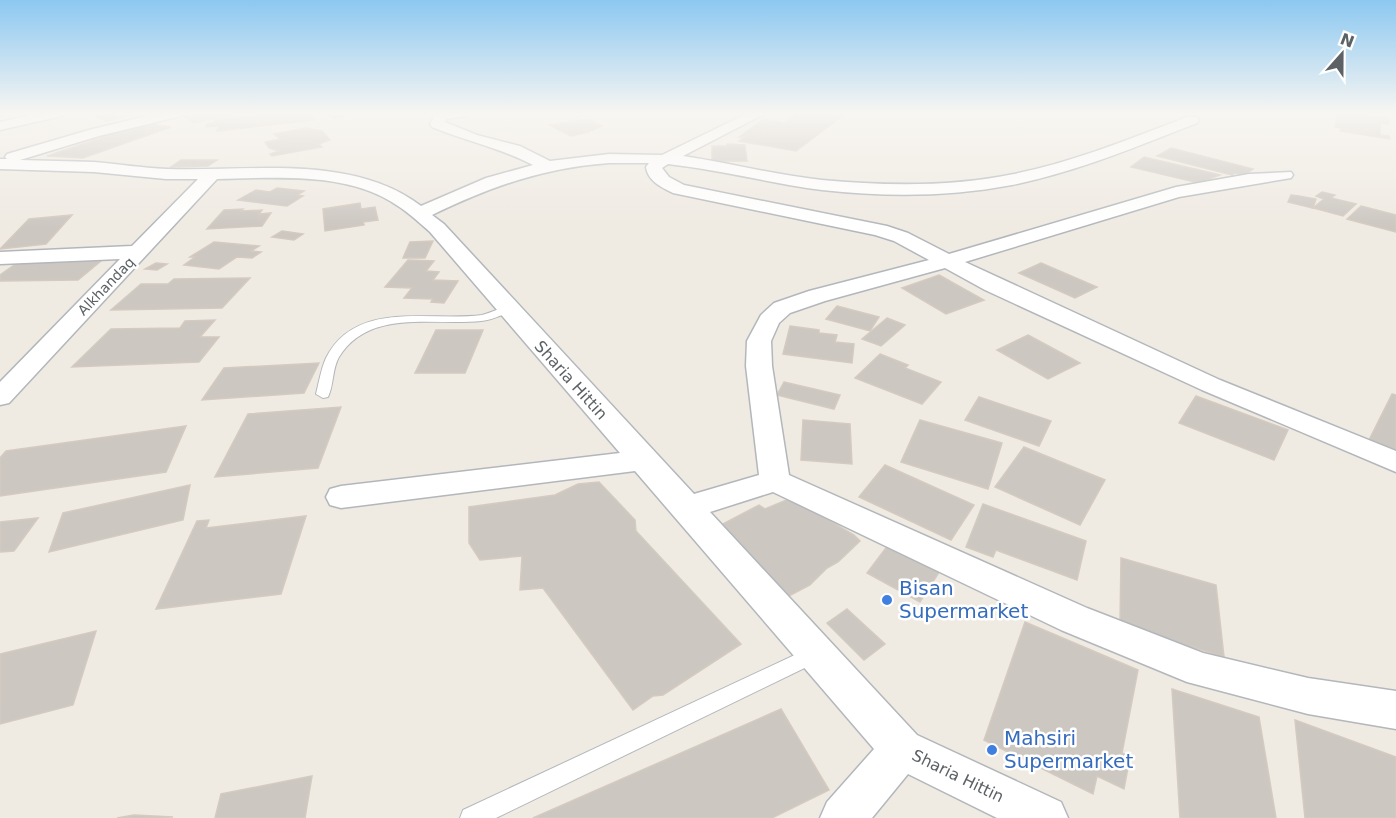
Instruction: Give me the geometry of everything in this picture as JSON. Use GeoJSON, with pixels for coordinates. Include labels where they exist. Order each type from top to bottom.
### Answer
{"type":"FeatureCollection","features":[{"type":"Feature","properties":{"kind":"street"},"geometry":{"type":"LineString","coordinates":[[0,163],[37,151]]}},
{"type":"Feature","properties":{"kind":"street"},"geometry":{"type":"LineString","coordinates":[[519,151],[549,167]]}},
{"type":"Feature","properties":{"kind":"street"},"geometry":{"type":"LineString","coordinates":[[679,151],[654,166],[655,173],[663,181],[679,189],[880,230],[910,241],[993,285],[1211,385],[1396,462]]}},
{"type":"Feature","properties":{"kind":"street"},"geometry":{"type":"LineString","coordinates":[[419,214],[504,177],[549,167],[675,153],[750,174],[849,186],[937,188],[984,185],[1080,164],[1113,151]]}},
{"type":"Feature","properties":{"kind":"street","name":"Sharia Hittin"},"geometry":{"type":"LineString","coordinates":[[0,163],[211,175],[299,173],[339,178],[375,188],[403,201],[437,228],[902,749],[1045,818]]}},
{"type":"Feature","properties":{"kind":"street","name":"Alkhandaq"},"geometry":{"type":"LineString","coordinates":[[3,390],[211,175]]}},
{"type":"Feature","properties":{"kind":"street"},"geometry":{"type":"LineString","coordinates":[[774,481],[759,366],[759,341],[769,320],[782,308],[817,296],[949,261],[1176,192],[1285,175]]}},
{"type":"Feature","properties":{"kind":"street"},"geometry":{"type":"LineString","coordinates":[[0,258],[138,252]]}},
{"type":"Feature","properties":{"kind":"street"},"geometry":{"type":"LineString","coordinates":[[341,497],[642,460]]}},
{"type":"Feature","properties":{"kind":"street"},"geometry":{"type":"LineString","coordinates":[[685,508],[774,481],[1074,619],[1202,670],[1308,696],[1396,710]]}},
{"type":"Feature","properties":{"kind":"street"},"geometry":{"type":"LineString","coordinates":[[843,818],[902,749]]}},
{"type":"Feature","properties":{"kind":"lane"},"geometry":{"type":"LineString","coordinates":[[323,394],[334,354],[350,337],[371,325],[401,318],[484,318],[508,309]]}},
{"type":"Feature","properties":{"kind":"lane"},"geometry":{"type":"LineString","coordinates":[[471,818],[816,653]]}},
{"type":"Feature","properties":{"kind":"building"},"geometry":{"type":"Polygon","coordinates":[[[61,151],[102,151],[83,158],[47,156],[61,151]]]}},
{"type":"Feature","properties":{"kind":"building"},"geometry":{"type":"Polygon","coordinates":[[[278,151],[299,151],[272,156],[270,154],[278,151]]]}},
{"type":"Feature","properties":{"kind":"building"},"geometry":{"type":"Polygon","coordinates":[[[712,151],[746,151],[747,161],[712,161],[712,151]]]}},
{"type":"Feature","properties":{"kind":"building"},"geometry":{"type":"Polygon","coordinates":[[[1165,151],[1183,151],[1253,169],[1244,175],[1235,173],[1232,175],[1157,156],[1165,151]]]}},
{"type":"Feature","properties":{"kind":"building"},"geometry":{"type":"Polygon","coordinates":[[[1144,157],[1220,175],[1199,183],[1131,167],[1144,157]]]}},
{"type":"Feature","properties":{"kind":"building"},"geometry":{"type":"Polygon","coordinates":[[[181,160],[217,160],[208,166],[171,167],[181,160]]]}},
{"type":"Feature","properties":{"kind":"building"},"geometry":{"type":"Polygon","coordinates":[[[277,188],[304,191],[297,195],[303,196],[287,206],[238,200],[256,190],[270,192],[277,188]]]}},
{"type":"Feature","properties":{"kind":"building"},"geometry":{"type":"Polygon","coordinates":[[[1322,192],[1335,195],[1331,198],[1356,204],[1343,216],[1313,208],[1324,199],[1316,196],[1322,192]]]}},
{"type":"Feature","properties":{"kind":"building"},"geometry":{"type":"Polygon","coordinates":[[[1291,195],[1316,199],[1313,208],[1288,202],[1291,195]]]}},
{"type":"Feature","properties":{"kind":"building"},"geometry":{"type":"Polygon","coordinates":[[[360,203],[361,209],[375,207],[378,220],[363,222],[364,225],[325,231],[323,209],[360,203]]]}},
{"type":"Feature","properties":{"kind":"building"},"geometry":{"type":"Polygon","coordinates":[[[1361,206],[1396,215],[1396,232],[1347,219],[1361,206]]]}},
{"type":"Feature","properties":{"kind":"building"},"geometry":{"type":"Polygon","coordinates":[[[243,209],[241,211],[262,210],[259,214],[271,213],[262,226],[207,229],[224,210],[243,209]]]}},
{"type":"Feature","properties":{"kind":"building"},"geometry":{"type":"Polygon","coordinates":[[[72,215],[46,244],[0,249],[29,219],[72,215]]]}},
{"type":"Feature","properties":{"kind":"building"},"geometry":{"type":"Polygon","coordinates":[[[282,231],[303,234],[294,240],[272,237],[282,231]]]}},
{"type":"Feature","properties":{"kind":"building"},"geometry":{"type":"Polygon","coordinates":[[[433,241],[425,258],[403,258],[410,242],[433,241]]]}},
{"type":"Feature","properties":{"kind":"building"},"geometry":{"type":"Polygon","coordinates":[[[214,242],[259,246],[251,251],[261,252],[252,258],[237,257],[219,269],[184,265],[195,257],[190,257],[214,242]]]}},
{"type":"Feature","properties":{"kind":"building"},"geometry":{"type":"Polygon","coordinates":[[[408,260],[434,261],[426,271],[439,272],[433,280],[458,281],[444,303],[431,302],[433,299],[404,298],[412,288],[385,287],[408,260]]]}},
{"type":"Feature","properties":{"kind":"building"},"geometry":{"type":"Polygon","coordinates":[[[101,261],[78,280],[0,281],[0,275],[17,263],[101,261]]]}},
{"type":"Feature","properties":{"kind":"building"},"geometry":{"type":"Polygon","coordinates":[[[156,263],[167,264],[157,270],[145,269],[156,263]]]}},
{"type":"Feature","properties":{"kind":"building"},"geometry":{"type":"Polygon","coordinates":[[[1041,263],[1097,287],[1075,298],[1019,273],[1041,263]]]}},
{"type":"Feature","properties":{"kind":"building"},"geometry":{"type":"Polygon","coordinates":[[[939,275],[984,300],[946,314],[902,288],[939,275]]]}},
{"type":"Feature","properties":{"kind":"building"},"geometry":{"type":"Polygon","coordinates":[[[250,278],[222,308],[111,310],[141,284],[168,284],[174,279],[250,278]]]}},
{"type":"Feature","properties":{"kind":"building"},"geometry":{"type":"Polygon","coordinates":[[[837,306],[879,317],[870,331],[826,319],[837,306]]]}},
{"type":"Feature","properties":{"kind":"building"},"geometry":{"type":"Polygon","coordinates":[[[887,318],[905,325],[881,346],[862,339],[887,318]]]}},
{"type":"Feature","properties":{"kind":"building"},"geometry":{"type":"Polygon","coordinates":[[[215,320],[200,337],[219,337],[199,362],[72,367],[111,329],[180,328],[185,321],[215,320]]]}},
{"type":"Feature","properties":{"kind":"building"},"geometry":{"type":"Polygon","coordinates":[[[790,326],[837,335],[835,342],[854,344],[852,363],[783,354],[790,326]]]}},
{"type":"Feature","properties":{"kind":"building"},"geometry":{"type":"Polygon","coordinates":[[[436,330],[483,330],[465,373],[415,373],[436,330]]]}},
{"type":"Feature","properties":{"kind":"building"},"geometry":{"type":"Polygon","coordinates":[[[1028,335],[1080,363],[1048,379],[997,350],[1028,335]]]}},
{"type":"Feature","properties":{"kind":"building"},"geometry":{"type":"Polygon","coordinates":[[[880,354],[908,365],[905,368],[941,382],[922,404],[855,378],[880,354]]]}},
{"type":"Feature","properties":{"kind":"building"},"geometry":{"type":"Polygon","coordinates":[[[319,363],[304,393],[202,400],[224,368],[319,363]]]}},
{"type":"Feature","properties":{"kind":"building"},"geometry":{"type":"Polygon","coordinates":[[[784,382],[840,395],[834,409],[777,395],[784,382]]]}},
{"type":"Feature","properties":{"kind":"building"},"geometry":{"type":"Polygon","coordinates":[[[1392,394],[1396,395],[1396,451],[1369,440],[1392,394]]]}},
{"type":"Feature","properties":{"kind":"building"},"geometry":{"type":"Polygon","coordinates":[[[1196,396],[1288,430],[1274,460],[1179,423],[1196,396]]]}},
{"type":"Feature","properties":{"kind":"building"},"geometry":{"type":"Polygon","coordinates":[[[979,397],[1051,421],[1039,446],[965,420],[979,397]]]}},
{"type":"Feature","properties":{"kind":"building"},"geometry":{"type":"Polygon","coordinates":[[[341,407],[318,468],[215,477],[248,414],[341,407]]]}},
{"type":"Feature","properties":{"kind":"building"},"geometry":{"type":"Polygon","coordinates":[[[803,420],[850,424],[852,464],[801,460],[803,420]]]}},
{"type":"Feature","properties":{"kind":"building"},"geometry":{"type":"Polygon","coordinates":[[[920,420],[1002,443],[988,489],[901,462],[920,420]]]}},
{"type":"Feature","properties":{"kind":"building"},"geometry":{"type":"Polygon","coordinates":[[[186,426],[166,472],[0,496],[0,458],[6,451],[186,426]]]}},
{"type":"Feature","properties":{"kind":"building"},"geometry":{"type":"Polygon","coordinates":[[[1024,447],[1105,480],[1080,525],[995,487],[1024,447]]]}},
{"type":"Feature","properties":{"kind":"building"},"geometry":{"type":"Polygon","coordinates":[[[885,465],[974,505],[951,540],[859,497],[885,465]]]}},
{"type":"Feature","properties":{"kind":"building"},"geometry":{"type":"Polygon","coordinates":[[[599,482],[635,520],[636,531],[741,644],[663,695],[653,696],[633,710],[543,588],[520,590],[522,556],[480,560],[469,543],[469,507],[555,495],[578,484],[599,482]]]}},
{"type":"Feature","properties":{"kind":"building"},"geometry":{"type":"Polygon","coordinates":[[[190,485],[183,520],[49,552],[63,513],[190,485]]]}},
{"type":"Feature","properties":{"kind":"building"},"geometry":{"type":"Polygon","coordinates":[[[791,498],[854,535],[860,541],[810,585],[785,598],[721,525],[759,505],[765,509],[791,498]]]}},
{"type":"Feature","properties":{"kind":"building"},"geometry":{"type":"Polygon","coordinates":[[[983,504],[1086,541],[1077,580],[996,550],[993,557],[966,547],[983,504]]]}},
{"type":"Feature","properties":{"kind":"building"},"geometry":{"type":"Polygon","coordinates":[[[306,516],[281,594],[156,609],[197,521],[209,520],[206,528],[306,516]]]}},
{"type":"Feature","properties":{"kind":"building"},"geometry":{"type":"Polygon","coordinates":[[[38,518],[14,551],[0,552],[0,522],[38,518]]]}},
{"type":"Feature","properties":{"kind":"building"},"geometry":{"type":"Polygon","coordinates":[[[892,540],[943,566],[920,602],[867,573],[892,540]]]}},
{"type":"Feature","properties":{"kind":"building"},"geometry":{"type":"Polygon","coordinates":[[[1121,558],[1216,585],[1224,657],[1120,624],[1121,558]]]}},
{"type":"Feature","properties":{"kind":"building"},"geometry":{"type":"Polygon","coordinates":[[[847,609],[885,644],[864,660],[827,623],[847,609]]]}},
{"type":"Feature","properties":{"kind":"building"},"geometry":{"type":"Polygon","coordinates":[[[1025,622],[1138,670],[1122,753],[1130,757],[1124,789],[1097,776],[1093,794],[984,740],[1025,622]]]}},
{"type":"Feature","properties":{"kind":"building"},"geometry":{"type":"Polygon","coordinates":[[[96,631],[73,705],[0,724],[0,654],[96,631]]]}},
{"type":"Feature","properties":{"kind":"building"},"geometry":{"type":"Polygon","coordinates":[[[1172,689],[1259,717],[1276,818],[1180,818],[1172,689]]]}},
{"type":"Feature","properties":{"kind":"building"},"geometry":{"type":"Polygon","coordinates":[[[781,709],[829,790],[772,818],[533,818],[781,709]]]}},
{"type":"Feature","properties":{"kind":"building"},"geometry":{"type":"Polygon","coordinates":[[[1295,720],[1396,757],[1396,818],[1305,818],[1295,720]]]}},
{"type":"Feature","properties":{"kind":"building"},"geometry":{"type":"Polygon","coordinates":[[[312,776],[305,818],[215,818],[221,794],[312,776]]]}},
{"type":"Feature","properties":{"kind":"building"},"geometry":{"type":"Polygon","coordinates":[[[134,815],[173,817],[117,818],[134,815]]]}},
{"type":"Feature","properties":{"kind":"place","name":"Bisan Supermarket"},"geometry":{"type":"Point","coordinates":[887,600]}},
{"type":"Feature","properties":{"kind":"place","name":"Mahsiri Supermarket"},"geometry":{"type":"Point","coordinates":[992,750]}}]}
